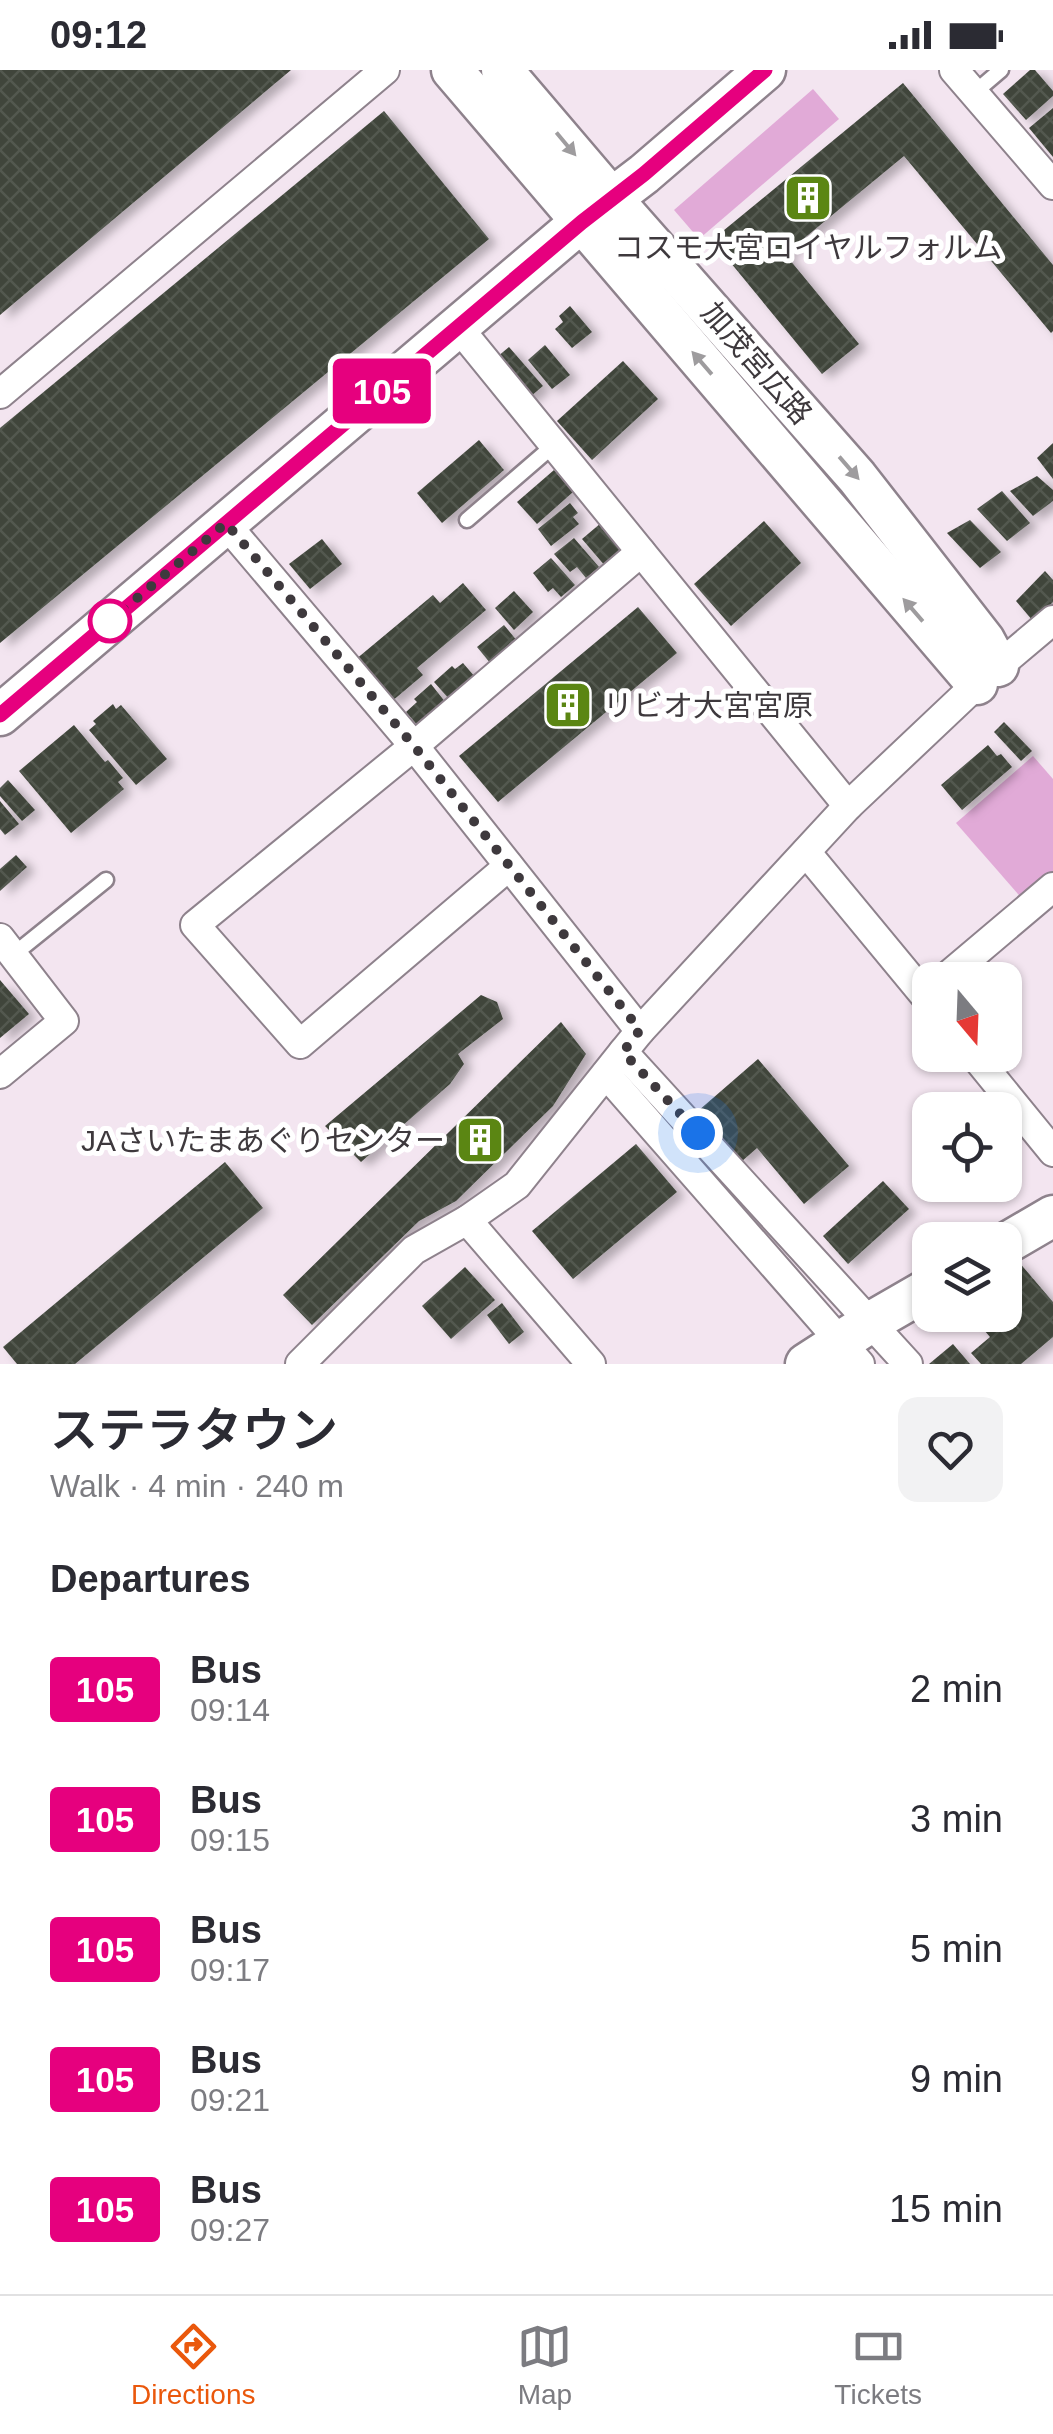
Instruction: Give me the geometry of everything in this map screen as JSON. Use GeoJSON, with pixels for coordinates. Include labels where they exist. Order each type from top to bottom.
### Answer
{"type":"FeatureCollection","features":[{"type":"Feature","properties":{"kind":"street"},"geometry":{"type":"LineString","coordinates":[[0,394],[385,70]]}},
{"type":"Feature","properties":{"kind":"street"},"geometry":{"type":"LineString","coordinates":[[452,70],[597,210]]}},
{"type":"Feature","properties":{"kind":"street"},"geometry":{"type":"LineString","coordinates":[[502,70],[597,210],[988,675]]}},
{"type":"Feature","properties":{"kind":"street"},"geometry":{"type":"LineString","coordinates":[[0,715],[765,70]]}},
{"type":"Feature","properties":{"kind":"street"},"geometry":{"type":"LineString","coordinates":[[954,70],[1053,185]]}},
{"type":"Feature","properties":{"kind":"street"},"geometry":{"type":"LineString","coordinates":[[458,327],[848,806]]}},
{"type":"Feature","properties":{"kind":"street"},"geometry":{"type":"LineString","coordinates":[[226,523],[414,746],[509,866],[623,1052],[855,1339],[908,1364]]}},
{"type":"Feature","properties":{"kind":"street"},"geometry":{"type":"LineString","coordinates":[[509,866],[300,1044],[195,925],[414,746],[641,552]]}},
{"type":"Feature","properties":{"kind":"street"},"geometry":{"type":"LineString","coordinates":[[300,1364],[414,1250],[517,1185],[623,1052],[848,806],[1053,620]]}},
{"type":"Feature","properties":{"kind":"street"},"geometry":{"type":"LineString","coordinates":[[806,852],[912,970]]}},
{"type":"Feature","properties":{"kind":"street"},"geometry":{"type":"LineString","coordinates":[[967,962],[1053,887]]}},
{"type":"Feature","properties":{"kind":"street"},"geometry":{"type":"LineString","coordinates":[[0,1074],[64,1021],[7,947]]}},
{"type":"Feature","properties":{"kind":"street"},"geometry":{"type":"LineString","coordinates":[[988,1072],[1053,1152]]}},
{"type":"Feature","properties":{"kind":"street"},"geometry":{"type":"LineString","coordinates":[[1022,1234],[1053,1216]]}},
{"type":"Feature","properties":{"kind":"street"},"geometry":{"type":"LineString","coordinates":[[467,1220],[591,1364]]}},
{"type":"Feature","properties":{"kind":"street"},"geometry":{"type":"LineString","coordinates":[[806,1364],[855,1339],[912,1300]]}},
{"type":"Feature","properties":{"kind":"lane"},"geometry":{"type":"LineString","coordinates":[[974,93],[1000,70]]}},
{"type":"Feature","properties":{"kind":"lane"},"geometry":{"type":"LineString","coordinates":[[467,520],[554,445]]}},
{"type":"Feature","properties":{"kind":"lane"},"geometry":{"type":"LineString","coordinates":[[7,947],[106,880]]}},
{"type":"Feature","properties":{"kind":"shaded area"},"geometry":{"type":"Polygon","coordinates":[[[813,89],[839,119],[699,239],[674,210],[813,89]]]}},
{"type":"Feature","properties":{"kind":"shaded area"},"geometry":{"type":"Polygon","coordinates":[[[1033,756],[1053,779],[1053,876],[1024,901],[956,823],[1033,756]]]}},
{"type":"Feature","properties":{"kind":"building"},"geometry":{"type":"Polygon","coordinates":[[[0,70],[291,70],[0,315],[0,70]]]}},
{"type":"Feature","properties":{"kind":"building"},"geometry":{"type":"Polygon","coordinates":[[[1035,70],[1053,96],[1026,120],[1003,94],[1035,70]]]}},
{"type":"Feature","properties":{"kind":"building","name":"コスモ大宮ロイヤルフォルム"},"geometry":{"type":"Polygon","coordinates":[[[903,83],[1053,265],[1053,331],[904,156],[785,254],[859,344],[822,374],[712,240],[903,83]]]}},
{"type":"Feature","properties":{"kind":"building"},"geometry":{"type":"Polygon","coordinates":[[[1053,108],[1053,157],[1029,128],[1053,108]]]}},
{"type":"Feature","properties":{"kind":"building"},"geometry":{"type":"Polygon","coordinates":[[[384,111],[489,239],[0,643],[0,428],[384,111]]]}},
{"type":"Feature","properties":{"kind":"building"},"geometry":{"type":"Polygon","coordinates":[[[570,306],[592,332],[572,348],[555,329],[563,322],[559,316],[570,306]]]}},
{"type":"Feature","properties":{"kind":"building"},"geometry":{"type":"Polygon","coordinates":[[[545,345],[570,375],[552,389],[528,360],[545,345]]]}},
{"type":"Feature","properties":{"kind":"building"},"geometry":{"type":"Polygon","coordinates":[[[509,347],[543,386],[524,402],[491,362],[509,347]]]}},
{"type":"Feature","properties":{"kind":"building"},"geometry":{"type":"Polygon","coordinates":[[[623,361],[658,399],[592,460],[557,421],[623,361]]]}},
{"type":"Feature","properties":{"kind":"building"},"geometry":{"type":"Polygon","coordinates":[[[479,440],[504,470],[442,523],[417,493],[479,440]]]}},
{"type":"Feature","properties":{"kind":"building"},"geometry":{"type":"Polygon","coordinates":[[[1053,443],[1053,479],[1037,458],[1053,443]]]}},
{"type":"Feature","properties":{"kind":"building"},"geometry":{"type":"Polygon","coordinates":[[[554,470],[573,492],[537,524],[517,502],[554,470]]]}},
{"type":"Feature","properties":{"kind":"building"},"geometry":{"type":"Polygon","coordinates":[[[1037,476],[1053,490],[1053,501],[1033,516],[1010,491],[1037,476]]]}},
{"type":"Feature","properties":{"kind":"building"},"geometry":{"type":"Polygon","coordinates":[[[1002,491],[1030,523],[1007,541],[977,509],[1002,491]]]}},
{"type":"Feature","properties":{"kind":"building"},"geometry":{"type":"Polygon","coordinates":[[[570,503],[578,513],[573,517],[579,524],[551,546],[538,529],[570,503]]]}},
{"type":"Feature","properties":{"kind":"building"},"geometry":{"type":"Polygon","coordinates":[[[970,520],[1001,552],[980,568],[947,533],[970,520]]]}},
{"type":"Feature","properties":{"kind":"building"},"geometry":{"type":"Polygon","coordinates":[[[764,521],[801,563],[731,626],[694,584],[764,521]]]}},
{"type":"Feature","properties":{"kind":"building"},"geometry":{"type":"Polygon","coordinates":[[[601,523],[625,551],[606,567],[582,539],[601,523]]]}},
{"type":"Feature","properties":{"kind":"building"},"geometry":{"type":"Polygon","coordinates":[[[574,538],[599,567],[586,578],[577,567],[570,572],[554,554],[574,538]]]}},
{"type":"Feature","properties":{"kind":"building"},"geometry":{"type":"Polygon","coordinates":[[[322,539],[342,564],[310,589],[289,564],[322,539]]]}},
{"type":"Feature","properties":{"kind":"building"},"geometry":{"type":"Polygon","coordinates":[[[551,558],[575,585],[561,597],[553,588],[548,592],[533,573],[551,558]]]}},
{"type":"Feature","properties":{"kind":"building"},"geometry":{"type":"Polygon","coordinates":[[[1045,571],[1053,580],[1053,602],[1033,621],[1016,601],[1045,571]]]}},
{"type":"Feature","properties":{"kind":"building"},"geometry":{"type":"Polygon","coordinates":[[[463,583],[486,610],[417,668],[423,675],[391,702],[355,660],[433,595],[440,603],[463,583]]]}},
{"type":"Feature","properties":{"kind":"building"},"geometry":{"type":"Polygon","coordinates":[[[514,591],[533,612],[514,630],[495,608],[514,591]]]}},
{"type":"Feature","properties":{"kind":"building","name":"リビオ大宮宮原"},"geometry":{"type":"Polygon","coordinates":[[[638,607],[677,653],[498,802],[459,756],[638,607]]]}},
{"type":"Feature","properties":{"kind":"building"},"geometry":{"type":"Polygon","coordinates":[[[504,625],[518,642],[491,664],[477,647],[504,625]]]}},
{"type":"Feature","properties":{"kind":"building"},"geometry":{"type":"Polygon","coordinates":[[[463,663],[475,677],[449,699],[434,682],[452,666],[455,669],[463,663]]]}},
{"type":"Feature","properties":{"kind":"building"},"geometry":{"type":"Polygon","coordinates":[[[431,684],[446,703],[418,726],[406,712],[431,684]]]}},
{"type":"Feature","properties":{"kind":"building"},"geometry":{"type":"Polygon","coordinates":[[[113,704],[116,709],[121,705],[167,759],[136,785],[89,730],[96,724],[93,721],[113,704]]]}},
{"type":"Feature","properties":{"kind":"building"},"geometry":{"type":"Polygon","coordinates":[[[1004,722],[1032,751],[1021,761],[994,732],[1004,722]]]}},
{"type":"Feature","properties":{"kind":"building"},"geometry":{"type":"Polygon","coordinates":[[[74,725],[123,778],[118,782],[124,789],[71,833],[19,771],[74,725]]]}},
{"type":"Feature","properties":{"kind":"building"},"geometry":{"type":"Polygon","coordinates":[[[988,745],[1012,767],[962,810],[941,785],[988,745]]]}},
{"type":"Feature","properties":{"kind":"building"},"geometry":{"type":"Polygon","coordinates":[[[8,780],[35,810],[22,821],[0,796],[0,788],[8,780]]]}},
{"type":"Feature","properties":{"kind":"building"},"geometry":{"type":"Polygon","coordinates":[[[0,801],[19,824],[5,835],[0,829],[0,801]]]}},
{"type":"Feature","properties":{"kind":"building"},"geometry":{"type":"Polygon","coordinates":[[[16,855],[27,867],[0,891],[0,869],[16,855]]]}},
{"type":"Feature","properties":{"kind":"building"},"geometry":{"type":"Polygon","coordinates":[[[0,980],[29,1014],[0,1038],[0,980]]]}},
{"type":"Feature","properties":{"kind":"building"},"geometry":{"type":"Polygon","coordinates":[[[481,995],[497,1002],[503,1019],[458,1054],[464,1064],[450,1084],[361,1162],[325,1126],[481,995]]]}},
{"type":"Feature","properties":{"kind":"building","name":"JAさいたまあぐりセンター"},"geometry":{"type":"Polygon","coordinates":[[[561,1022],[586,1054],[553,1106],[456,1201],[419,1221],[312,1325],[283,1295],[561,1022]]]}},
{"type":"Feature","properties":{"kind":"building"},"geometry":{"type":"Polygon","coordinates":[[[758,1059],[849,1166],[804,1204],[757,1148],[741,1162],[698,1111],[758,1059]]]}},
{"type":"Feature","properties":{"kind":"building"},"geometry":{"type":"Polygon","coordinates":[[[636,1144],[677,1192],[573,1279],[532,1231],[636,1144]]]}},
{"type":"Feature","properties":{"kind":"building"},"geometry":{"type":"Polygon","coordinates":[[[225,1162],[263,1208],[75,1364],[17,1364],[3,1347],[225,1162]]]}},
{"type":"Feature","properties":{"kind":"building"},"geometry":{"type":"Polygon","coordinates":[[[883,1181],[909,1209],[848,1264],[823,1236],[883,1181]]]}},
{"type":"Feature","properties":{"kind":"building"},"geometry":{"type":"Polygon","coordinates":[[[1022,1266],[1053,1302],[1053,1337],[1021,1364],[981,1364],[971,1353],[990,1337],[986,1332],[1022,1332],[1022,1266]]]}},
{"type":"Feature","properties":{"kind":"building"},"geometry":{"type":"Polygon","coordinates":[[[465,1267],[495,1300],[451,1339],[422,1306],[465,1267]]]}},
{"type":"Feature","properties":{"kind":"building"},"geometry":{"type":"Polygon","coordinates":[[[502,1303],[524,1332],[509,1344],[487,1315],[502,1303]]]}},
{"type":"Feature","properties":{"kind":"building"},"geometry":{"type":"Polygon","coordinates":[[[953,1344],[970,1364],[929,1364],[953,1344]]]}},
{"type":"Feature","properties":{"kind":"bus line","name":"105"},"geometry":{"type":"LineString","coordinates":[[0,715],[765,70]]}},
{"type":"Feature","properties":{"kind":"place","name":"コスモ大宮ロイヤルフォルム"},"geometry":{"type":"Point","coordinates":[808,198]}},
{"type":"Feature","properties":{"kind":"place","name":"リビオ大宮宮原"},"geometry":{"type":"Point","coordinates":[568,705]}},
{"type":"Feature","properties":{"kind":"place","name":"JAさいたまあぐりセンター"},"geometry":{"type":"Point","coordinates":[480,1140]}},
{"type":"Feature","properties":{"kind":"route"},"geometry":{"type":"LineString","coordinates":[[110,621],[226,523],[414,746],[640,1030],[623,1052],[698,1133]]}}]}
